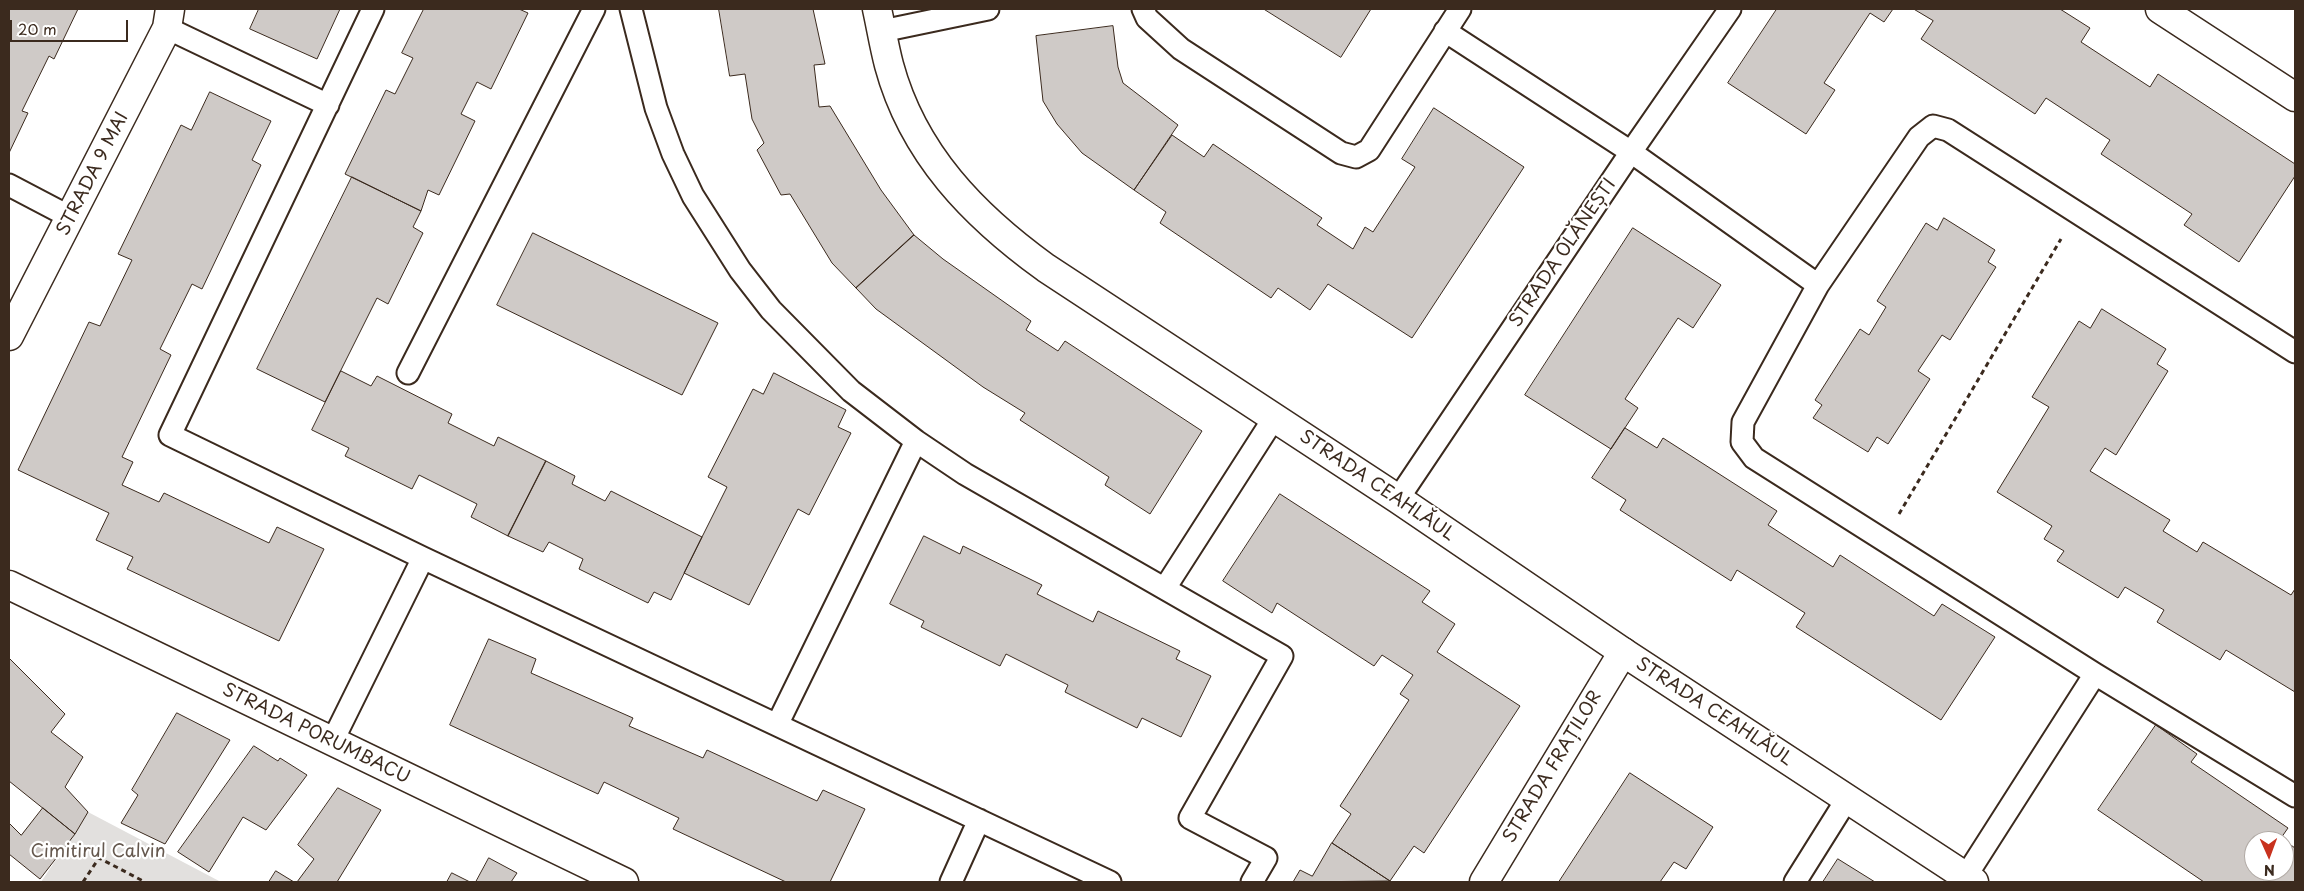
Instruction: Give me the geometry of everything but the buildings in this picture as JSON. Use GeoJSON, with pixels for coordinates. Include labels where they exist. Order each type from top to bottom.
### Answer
{"type":"FeatureCollection","features":[{"type":"Feature","properties":{"kind":"street"},"geometry":{"type":"LineString","coordinates":[[2160,9],[2295,97]]}},
{"type":"Feature","properties":{"kind":"street","name":"STRADA 9 MAI"},"geometry":{"type":"LineString","coordinates":[[9,336],[169,18]]}},
{"type":"Feature","properties":{"kind":"street","name":"STRADA CEAHLĂUL"},"geometry":{"type":"LineString","coordinates":[[879,20],[889,66],[917,132],[952,186],[980,216],[1010,242],[1046,268],[1398,499],[1623,652],[1970,879]]}},
{"type":"Feature","properties":{"kind":"street","name":"STRADA PORUMBACU"},"geometry":{"type":"LineString","coordinates":[[9,585],[624,882]]}},
{"type":"Feature","properties":{"kind":"street","name":"STRADA FRAȚILOR"},"geometry":{"type":"LineString","coordinates":[[1484,882],[1623,652]]}},
{"type":"Feature","properties":{"kind":"lane"},"geometry":{"type":"LineString","coordinates":[[374,9],[170,435],[423,558],[1110,882]]}},
{"type":"Feature","properties":{"kind":"lane"},"geometry":{"type":"LineString","coordinates":[[408,373],[594,9]]}},
{"type":"Feature","properties":{"kind":"lane"},"geometry":{"type":"LineString","coordinates":[[631,9],[644,66],[666,135],[693,196],[715,234],[771,310],[851,391],[916,441],[965,474],[1282,656],[1190,818],[1266,858],[1252,882]]}},
{"type":"Feature","properties":{"kind":"lane"},"geometry":{"type":"LineString","coordinates":[[879,20],[988,9]]}},
{"type":"Feature","properties":{"kind":"lane"},"geometry":{"type":"LineString","coordinates":[[1144,9],[1147,18],[1181,49],[1340,153],[1356,157],[1369,150],[1460,9]]}},
{"type":"Feature","properties":{"kind":"lane","name":"STRADA OLĂNEȘTI"},"geometry":{"type":"LineString","coordinates":[[1398,499],[1631,152],[1730,9]]}},
{"type":"Feature","properties":{"kind":"lane"},"geometry":{"type":"LineString","coordinates":[[169,18],[328,105]]}},
{"type":"Feature","properties":{"kind":"lane"},"geometry":{"type":"LineString","coordinates":[[1445,31],[1631,152],[1818,285]]}},
{"type":"Feature","properties":{"kind":"lane"},"geometry":{"type":"LineString","coordinates":[[2295,352],[1948,130],[1933,126],[1919,137],[1818,285],[1743,422],[1742,442],[1754,458],[2095,674],[2295,796]]}},
{"type":"Feature","properties":{"kind":"lane"},"geometry":{"type":"LineString","coordinates":[[9,185],[70,217]]}},
{"type":"Feature","properties":{"kind":"lane"},"geometry":{"type":"LineString","coordinates":[[1164,588],[1274,418]]}},
{"type":"Feature","properties":{"kind":"lane"},"geometry":{"type":"LineString","coordinates":[[777,725],[916,441]]}},
{"type":"Feature","properties":{"kind":"lane"},"geometry":{"type":"LineString","coordinates":[[332,742],[423,558]]}},
{"type":"Feature","properties":{"kind":"lane"},"geometry":{"type":"LineString","coordinates":[[1970,879],[2095,674]]}},
{"type":"Feature","properties":{"kind":"lane"},"geometry":{"type":"LineString","coordinates":[[1795,882],[1847,799]]}},
{"type":"Feature","properties":{"kind":"lane"},"geometry":{"type":"LineString","coordinates":[[951,882],[979,820]]}},
{"type":"Feature","properties":{"kind":"path"},"geometry":{"type":"LineString","coordinates":[[1884,540],[2077,213]]}},
{"type":"Feature","properties":{"kind":"path"},"geometry":{"type":"LineString","coordinates":[[82,882],[99,858],[145,882]]}},
{"type":"Feature","properties":{"kind":"green space","name":"Cimitirul Calvin"},"geometry":{"type":"Polygon","coordinates":[[[88,812],[221,882],[41,882],[88,812]]]}}]}
